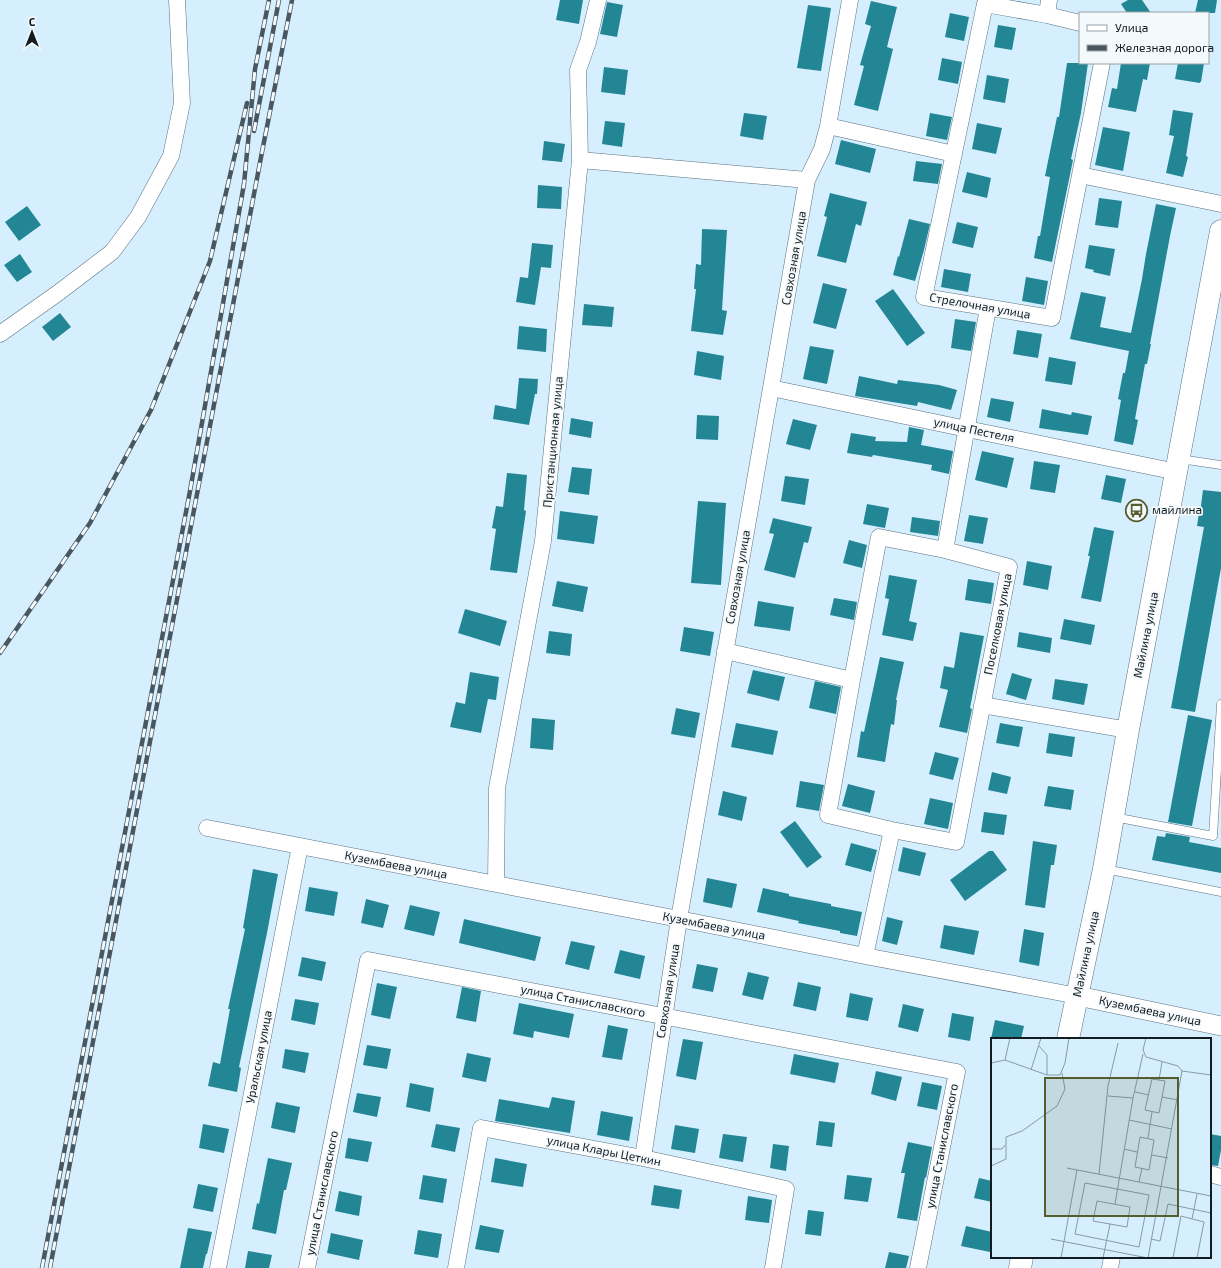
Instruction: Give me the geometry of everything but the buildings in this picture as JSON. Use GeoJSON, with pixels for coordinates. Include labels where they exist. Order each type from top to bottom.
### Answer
{"type":"FeatureCollection","features":[{"type":"Feature","properties":{"kind":"main road","name":"Майлина улица"},"geometry":{"type":"LineString","coordinates":[[1068,1038],[1104,869],[1128,730],[1221,231]]}},
{"type":"Feature","properties":{"kind":"main road"},"geometry":{"type":"LineString","coordinates":[[1020,1268],[1022,1258]]}},
{"type":"Feature","properties":{"kind":"street"},"geometry":{"type":"LineString","coordinates":[[0,334],[112,252],[138,217],[171,156],[182,104],[177,0]]}},
{"type":"Feature","properties":{"kind":"street","name":"Пристанционная улица"},"geometry":{"type":"LineString","coordinates":[[496,884],[497,788],[543,541],[580,160],[578,70],[588,42],[598,0]]}},
{"type":"Feature","properties":{"kind":"street","name":"Совхозная улица"},"geometry":{"type":"LineString","coordinates":[[643,1158],[679,918],[807,180],[822,149],[828,126],[850,0]]}},
{"type":"Feature","properties":{"kind":"street","name":"Стрелочная улица"},"geometry":{"type":"LineString","coordinates":[[1079,23],[1048,8],[985,4],[924,297],[1052,318],[1102,64]]}},
{"type":"Feature","properties":{"kind":"street"},"geometry":{"type":"LineString","coordinates":[[828,126],[954,154]]}},
{"type":"Feature","properties":{"kind":"street"},"geometry":{"type":"LineString","coordinates":[[580,160],[807,180]]}},
{"type":"Feature","properties":{"kind":"street"},"geometry":{"type":"LineString","coordinates":[[1080,175],[1221,204]]}},
{"type":"Feature","properties":{"kind":"street"},"geometry":{"type":"LineString","coordinates":[[945,550],[988,308]]}},
{"type":"Feature","properties":{"kind":"street","name":"улица Пестеля"},"geometry":{"type":"LineString","coordinates":[[771,388],[967,429],[1178,465]]}},
{"type":"Feature","properties":{"kind":"street","name":"Поселковая улица"},"geometry":{"type":"LineString","coordinates":[[879,537],[945,550],[1009,567],[956,842],[892,830],[828,815],[852,680],[879,537]]}},
{"type":"Feature","properties":{"kind":"street"},"geometry":{"type":"LineString","coordinates":[[725,651],[852,680]]}},
{"type":"Feature","properties":{"kind":"street"},"geometry":{"type":"LineString","coordinates":[[982,705],[1128,730]]}},
{"type":"Feature","properties":{"kind":"street","name":"Кузембаева улица"},"geometry":{"type":"LineString","coordinates":[[208,828],[679,918],[865,956],[1078,996],[1221,1026]]}},
{"type":"Feature","properties":{"kind":"street"},"geometry":{"type":"LineString","coordinates":[[865,956],[892,830]]}},
{"type":"Feature","properties":{"kind":"street","name":"Уральская улица"},"geometry":{"type":"LineString","coordinates":[[218,1268],[300,846]]}},
{"type":"Feature","properties":{"kind":"street","name":"улица Станиславского"},"geometry":{"type":"LineString","coordinates":[[307,1268],[368,960],[957,1072],[918,1268]]}},
{"type":"Feature","properties":{"kind":"street","name":"улица Клары Цеткин"},"geometry":{"type":"LineString","coordinates":[[456,1268],[481,1128],[643,1158],[786,1188],[773,1268]]}},
{"type":"Feature","properties":{"kind":"street"},"geometry":{"type":"LineString","coordinates":[[1211,1174],[1221,1176]]}},
{"type":"Feature","properties":{"kind":"street"},"geometry":{"type":"LineString","coordinates":[[1110,1268],[1112,1258]]}},
{"type":"Feature","properties":{"kind":"lane"},"geometry":{"type":"LineString","coordinates":[[1178,465],[1221,465]]}},
{"type":"Feature","properties":{"kind":"lane"},"geometry":{"type":"LineString","coordinates":[[1113,817],[1217,837],[1221,704]]}},
{"type":"Feature","properties":{"kind":"lane"},"geometry":{"type":"LineString","coordinates":[[1104,869],[1221,892]]}},
{"type":"Feature","properties":{"kind":"railway"},"geometry":{"type":"LineString","coordinates":[[42,1268],[190,491],[244,184],[255,69],[269,0]]}},
{"type":"Feature","properties":{"kind":"railway"},"geometry":{"type":"LineString","coordinates":[[254,131],[279,0]]}},
{"type":"Feature","properties":{"kind":"railway"},"geometry":{"type":"LineString","coordinates":[[50,1268],[292,0]]}},
{"type":"Feature","properties":{"kind":"railway"},"geometry":{"type":"LineString","coordinates":[[0,653],[90,523],[151,410],[210,261],[247,103]]}},
{"type":"Feature","properties":{"kind":"place","name":"майлина"},"geometry":{"type":"Point","coordinates":[1136,510]}}]}
